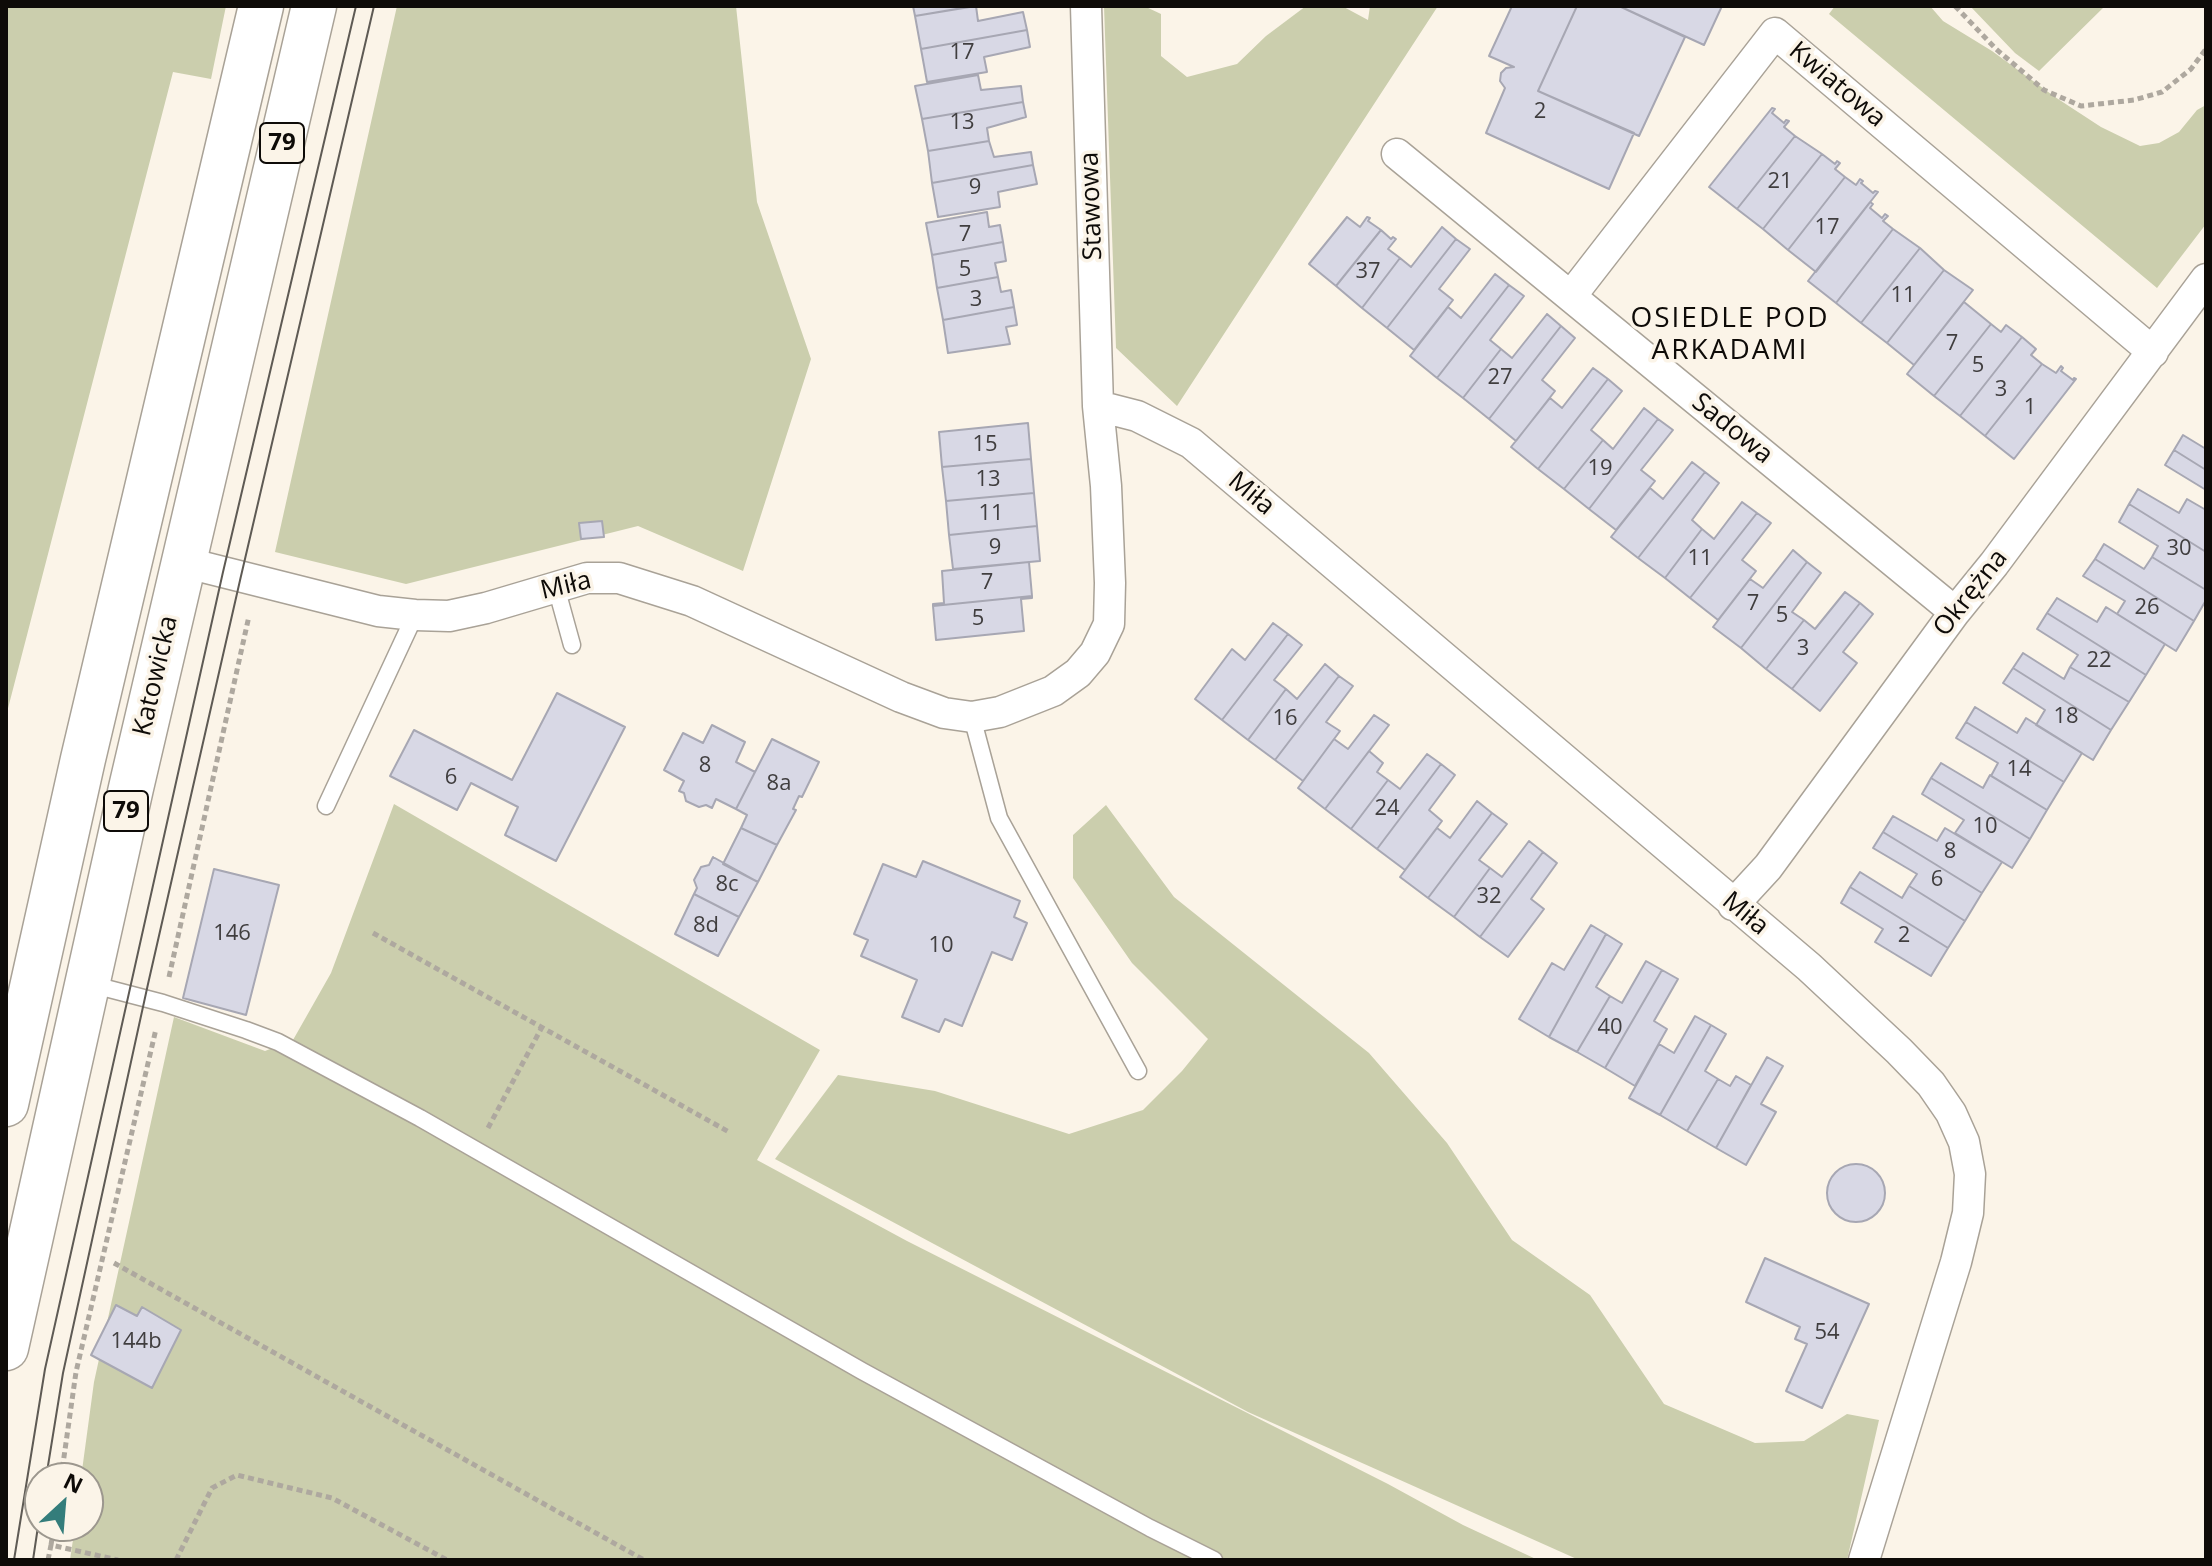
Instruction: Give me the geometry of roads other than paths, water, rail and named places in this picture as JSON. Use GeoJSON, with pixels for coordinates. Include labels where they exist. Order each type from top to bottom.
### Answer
{"type":"FeatureCollection","features":[{"type":"Feature","properties":{"kind":"main road","name":"Katowicka"},"geometry":{"type":"LineString","coordinates":[[6,1104],[83,759],[261,6]]}},
{"type":"Feature","properties":{"kind":"main road","name":"Katowicka"},"geometry":{"type":"LineString","coordinates":[[6,1348],[183,562],[314,6]]}},
{"type":"Feature","properties":{"kind":"street","name":"Stawowa"},"geometry":{"type":"LineString","coordinates":[[1086,6],[1098,406]]}},
{"type":"Feature","properties":{"kind":"street","name":"Kwiatowa"},"geometry":{"type":"LineString","coordinates":[[1571,296],[1775,33],[2153,352]]}},
{"type":"Feature","properties":{"kind":"street","name":"Sadowa"},"geometry":{"type":"LineString","coordinates":[[1397,154],[1955,612]]}},
{"type":"Feature","properties":{"kind":"street","name":"Okrężna"},"geometry":{"type":"LineString","coordinates":[[1733,905],[1768,867],[2206,279]]}},
{"type":"Feature","properties":{"kind":"street","name":"Miła"},"geometry":{"type":"LineString","coordinates":[[183,562],[378,611],[415,615],[449,616],[587,578],[619,578],[692,601],[901,697],[944,713],[972,717],[1000,712],[1053,691],[1078,673],[1103,640],[1109,624],[1110,583],[1106,486],[1098,406],[1137,416],[1191,443],[1809,967],[1931,1084],[1951,1113],[1964,1142],[1970,1174],[1968,1213],[1956,1262],[1864,1560]]}},
{"type":"Feature","properties":{"kind":"lane"},"geometry":{"type":"LineString","coordinates":[[556,587],[572,645]]}},
{"type":"Feature","properties":{"kind":"lane"},"geometry":{"type":"LineString","coordinates":[[326,806],[415,615]]}},
{"type":"Feature","properties":{"kind":"lane"},"geometry":{"type":"LineString","coordinates":[[972,717],[999,818],[1138,1071]]}},
{"type":"Feature","properties":{"kind":"lane"},"geometry":{"type":"LineString","coordinates":[[87,983],[163,1003],[278,1042],[477,1150],[862,1371],[1214,1560]]}},
{"type":"Feature","properties":{"kind":"tram line"},"geometry":{"type":"LineString","coordinates":[[14,1560],[45,1369],[223,572],[356,6]]}},
{"type":"Feature","properties":{"kind":"tram line"},"geometry":{"type":"LineString","coordinates":[[49,1462],[63,1373],[148,984],[374,6]]}},
{"type":"Feature","properties":{"kind":"tram line"},"geometry":{"type":"LineString","coordinates":[[33,1560],[36,1542]]}},
{"type":"Feature","properties":{"kind":"district","name":"OSIEDLE POD ARKADAMI"},"geometry":{"type":"Point","coordinates":[1730,335]}}]}
